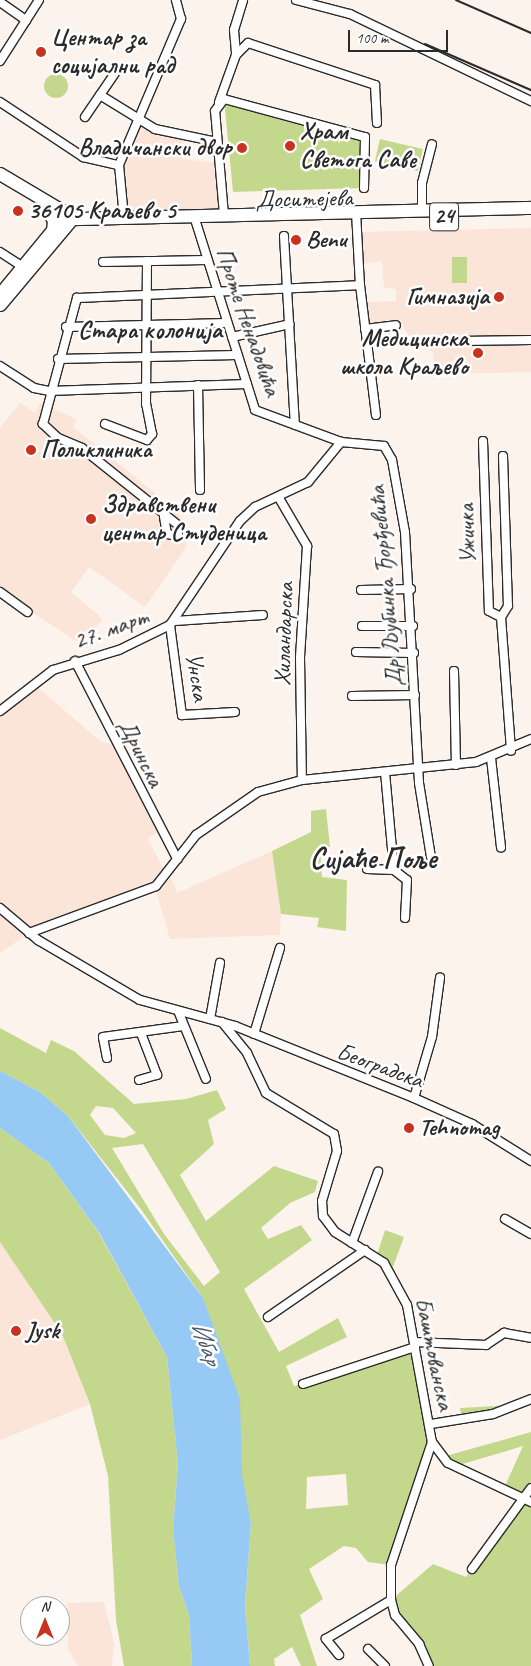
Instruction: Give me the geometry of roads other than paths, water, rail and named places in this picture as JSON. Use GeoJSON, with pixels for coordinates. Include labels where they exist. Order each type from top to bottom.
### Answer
{"type":"FeatureCollection","features":[{"type":"Feature","properties":{"kind":"main road"},"geometry":{"type":"LineString","coordinates":[[0,174],[69,220]]}},
{"type":"Feature","properties":{"kind":"main road"},"geometry":{"type":"LineString","coordinates":[[0,182],[48,212],[69,220]]}},
{"type":"Feature","properties":{"kind":"main road","name":"Доситејева"},"geometry":{"type":"LineString","coordinates":[[356,215],[422,210],[531,208]]}},
{"type":"Feature","properties":{"kind":"main road"},"geometry":{"type":"LineString","coordinates":[[48,212],[54,222],[56,234]]}},
{"type":"Feature","properties":{"kind":"main road","name":"Доситејева"},"geometry":{"type":"LineString","coordinates":[[69,220],[531,214]]}},
{"type":"Feature","properties":{"kind":"main road","name":"Доситејева"},"geometry":{"type":"LineString","coordinates":[[69,220],[124,218],[195,219],[224,215],[259,218]]}},
{"type":"Feature","properties":{"kind":"main road"},"geometry":{"type":"LineString","coordinates":[[0,293],[25,269],[69,220]]}},
{"type":"Feature","properties":{"kind":"main road"},"geometry":{"type":"LineString","coordinates":[[56,234],[69,220]]}},
{"type":"Feature","properties":{"kind":"main road"},"geometry":{"type":"LineString","coordinates":[[0,305],[25,269]]}},
{"type":"Feature","properties":{"kind":"street"},"geometry":{"type":"LineString","coordinates":[[1,58],[38,0]]}},
{"type":"Feature","properties":{"kind":"street"},"geometry":{"type":"LineString","coordinates":[[124,218],[119,165],[181,19],[176,0]]}},
{"type":"Feature","properties":{"kind":"street"},"geometry":{"type":"LineString","coordinates":[[224,215],[215,111],[236,55],[236,23],[243,0]]}},
{"type":"Feature","properties":{"kind":"street"},"geometry":{"type":"LineString","coordinates":[[296,0],[350,14],[531,101]]}},
{"type":"Feature","properties":{"kind":"street"},"geometry":{"type":"LineString","coordinates":[[0,2],[26,20]]}},
{"type":"Feature","properties":{"kind":"street"},"geometry":{"type":"LineString","coordinates":[[236,23],[237,32],[248,43],[375,85],[377,123]]}},
{"type":"Feature","properties":{"kind":"street"},"geometry":{"type":"LineString","coordinates":[[236,55],[248,43]]}},
{"type":"Feature","properties":{"kind":"street"},"geometry":{"type":"LineString","coordinates":[[85,117],[115,73]]}},
{"type":"Feature","properties":{"kind":"street"},"geometry":{"type":"LineString","coordinates":[[100,95],[138,120],[176,136],[217,142]]}},
{"type":"Feature","properties":{"kind":"street"},"geometry":{"type":"LineString","coordinates":[[219,102],[224,98],[365,137],[364,188]]}},
{"type":"Feature","properties":{"kind":"street"},"geometry":{"type":"LineString","coordinates":[[0,102],[84,157],[119,165]]}},
{"type":"Feature","properties":{"kind":"street"},"geometry":{"type":"LineString","coordinates":[[422,210],[422,183],[432,144]]}},
{"type":"Feature","properties":{"kind":"street"},"geometry":{"type":"LineString","coordinates":[[356,215],[360,285],[376,415]]}},
{"type":"Feature","properties":{"kind":"street","name":"Проте Ненадовића"},"geometry":{"type":"LineString","coordinates":[[195,219],[206,260],[255,410],[342,442]]}},
{"type":"Feature","properties":{"kind":"street"},"geometry":{"type":"LineString","coordinates":[[284,236],[295,425]]}},
{"type":"Feature","properties":{"kind":"street"},"geometry":{"type":"LineString","coordinates":[[0,252],[25,269]]}},
{"type":"Feature","properties":{"kind":"street"},"geometry":{"type":"LineString","coordinates":[[103,262],[206,260]]}},
{"type":"Feature","properties":{"kind":"street"},"geometry":{"type":"LineString","coordinates":[[105,424],[144,439],[152,434],[147,416],[147,261]]}},
{"type":"Feature","properties":{"kind":"street"},"geometry":{"type":"LineString","coordinates":[[164,517],[82,448],[44,426],[48,391],[66,327],[77,298],[360,285]]}},
{"type":"Feature","properties":{"kind":"street"},"geometry":{"type":"LineString","coordinates":[[66,327],[227,323]]}},
{"type":"Feature","properties":{"kind":"street"},"geometry":{"type":"LineString","coordinates":[[232,337],[290,324]]}},
{"type":"Feature","properties":{"kind":"street"},"geometry":{"type":"LineString","coordinates":[[365,329],[396,325]]}},
{"type":"Feature","properties":{"kind":"street"},"geometry":{"type":"LineString","coordinates":[[460,341],[531,340]]}},
{"type":"Feature","properties":{"kind":"street"},"geometry":{"type":"LineString","coordinates":[[58,360],[237,355]]}},
{"type":"Feature","properties":{"kind":"street"},"geometry":{"type":"LineString","coordinates":[[0,366],[48,391],[247,384]]}},
{"type":"Feature","properties":{"kind":"street"},"geometry":{"type":"LineString","coordinates":[[198,385],[200,490]]}},
{"type":"Feature","properties":{"kind":"street","name":"Ужичка"},"geometry":{"type":"LineString","coordinates":[[483,441],[489,611],[500,617]]}},
{"type":"Feature","properties":{"kind":"street","name":"27. март"},"geometry":{"type":"LineString","coordinates":[[0,711],[53,670],[119,650],[172,623],[240,521],[255,507],[279,498],[316,475],[342,442]]}},
{"type":"Feature","properties":{"kind":"street","name":"Др Љубинка Ђорђевића"},"geometry":{"type":"LineString","coordinates":[[342,442],[372,443],[391,454],[411,589],[419,768],[431,857]]}},
{"type":"Feature","properties":{"kind":"street","name":"Ужичка"},"geometry":{"type":"LineString","coordinates":[[504,456],[508,606],[500,617],[511,751]]}},
{"type":"Feature","properties":{"kind":"street","name":"Хиландарска"},"geometry":{"type":"LineString","coordinates":[[279,498],[307,546],[300,658],[302,780]]}},
{"type":"Feature","properties":{"kind":"street"},"geometry":{"type":"LineString","coordinates":[[361,590],[411,589]]}},
{"type":"Feature","properties":{"kind":"street"},"geometry":{"type":"LineString","coordinates":[[0,592],[28,612]]}},
{"type":"Feature","properties":{"kind":"street"},"geometry":{"type":"LineString","coordinates":[[172,623],[263,615]]}},
{"type":"Feature","properties":{"kind":"street","name":"Унска"},"geometry":{"type":"LineString","coordinates":[[172,623],[182,715],[235,712]]}},
{"type":"Feature","properties":{"kind":"street"},"geometry":{"type":"LineString","coordinates":[[362,626],[413,626]]}},
{"type":"Feature","properties":{"kind":"street"},"geometry":{"type":"LineString","coordinates":[[356,652],[414,653]]}},
{"type":"Feature","properties":{"kind":"street","name":"Дринска"},"geometry":{"type":"LineString","coordinates":[[75,662],[114,745],[177,859]]}},
{"type":"Feature","properties":{"kind":"street"},"geometry":{"type":"LineString","coordinates":[[454,671],[456,765]]}},
{"type":"Feature","properties":{"kind":"street"},"geometry":{"type":"LineString","coordinates":[[352,696],[415,694]]}},
{"type":"Feature","properties":{"kind":"street"},"geometry":{"type":"LineString","coordinates":[[29,933],[137,897],[156,886],[196,835],[234,806],[258,792],[302,780],[456,765],[491,758],[511,751],[531,739]]}},
{"type":"Feature","properties":{"kind":"street"},"geometry":{"type":"LineString","coordinates":[[491,758],[501,847]]}},
{"type":"Feature","properties":{"kind":"street"},"geometry":{"type":"LineString","coordinates":[[385,772],[394,870]]}},
{"type":"Feature","properties":{"kind":"street"},"geometry":{"type":"LineString","coordinates":[[367,869],[394,870],[407,880],[406,918]]}},
{"type":"Feature","properties":{"kind":"street","name":"Београдска"},"geometry":{"type":"LineString","coordinates":[[0,908],[29,933],[140,1000],[179,1014],[222,1022],[414,1098],[472,1124],[531,1161]]}},
{"type":"Feature","properties":{"kind":"street"},"geometry":{"type":"LineString","coordinates":[[254,1034],[280,948]]}},
{"type":"Feature","properties":{"kind":"street"},"geometry":{"type":"LineString","coordinates":[[210,1019],[220,963]]}},
{"type":"Feature","properties":{"kind":"street"},"geometry":{"type":"LineString","coordinates":[[414,1098],[432,1036],[440,978]]}},
{"type":"Feature","properties":{"kind":"street"},"geometry":{"type":"LineString","coordinates":[[179,1014],[206,1079]]}},
{"type":"Feature","properties":{"kind":"street","name":"Баштованска"},"geometry":{"type":"LineString","coordinates":[[222,1022],[247,1053],[266,1093],[334,1134],[337,1151],[322,1212],[331,1229],[365,1250],[396,1278],[407,1305],[432,1442],[391,1566],[391,1600],[395,1615],[419,1644],[427,1665]]}},
{"type":"Feature","properties":{"kind":"street"},"geometry":{"type":"LineString","coordinates":[[108,1058],[103,1037],[183,1026]]}},
{"type":"Feature","properties":{"kind":"street"},"geometry":{"type":"LineString","coordinates":[[140,1080],[157,1075],[141,1033]]}},
{"type":"Feature","properties":{"kind":"street"},"geometry":{"type":"LineString","coordinates":[[352,1243],[378,1172]]}},
{"type":"Feature","properties":{"kind":"street"},"geometry":{"type":"LineString","coordinates":[[505,1218],[531,1234]]}},
{"type":"Feature","properties":{"kind":"street"},"geometry":{"type":"LineString","coordinates":[[268,1317],[365,1250]]}},
{"type":"Feature","properties":{"kind":"street"},"geometry":{"type":"LineString","coordinates":[[304,1384],[414,1344],[486,1345],[504,1333],[531,1338]]}},
{"type":"Feature","properties":{"kind":"street"},"geometry":{"type":"LineString","coordinates":[[430,1424],[493,1414],[531,1399]]}},
{"type":"Feature","properties":{"kind":"street"},"geometry":{"type":"LineString","coordinates":[[432,1442],[448,1463],[531,1502]]}},
{"type":"Feature","properties":{"kind":"street"},"geometry":{"type":"LineString","coordinates":[[472,1569],[531,1488]]}},
{"type":"Feature","properties":{"kind":"street"},"geometry":{"type":"LineString","coordinates":[[339,1655],[326,1639],[391,1600]]}},
{"type":"Feature","properties":{"kind":"street"},"geometry":{"type":"LineString","coordinates":[[368,1649],[385,1666]]}},
{"type":"Feature","properties":{"kind":"water","name":"Ибар"},"geometry":{"type":"Polygon","coordinates":[[[0,1071],[40,1092],[68,1116],[203,1298],[240,1399],[242,1475],[251,1523],[245,1605],[250,1666],[192,1666],[189,1615],[179,1586],[173,1529],[178,1464],[167,1357],[100,1234],[49,1163],[0,1128],[0,1071]]]}},
{"type":"Feature","properties":{"kind":"railway"},"geometry":{"type":"LineString","coordinates":[[456,0],[531,33]]}},
{"type":"Feature","properties":{"kind":"railway"},"geometry":{"type":"LineString","coordinates":[[425,44],[531,90]]}},
{"type":"Feature","properties":{"kind":"place","name":"Центар за социјални рад"},"geometry":{"type":"Point","coordinates":[41,52]}},
{"type":"Feature","properties":{"kind":"place","name":"Храм Светога Саве"},"geometry":{"type":"Point","coordinates":[290,146]}},
{"type":"Feature","properties":{"kind":"place","name":"Владичански двор"},"geometry":{"type":"Point","coordinates":[242,148]}},
{"type":"Feature","properties":{"kind":"place","name":"36105 Краљево 5"},"geometry":{"type":"Point","coordinates":[18,211]}},
{"type":"Feature","properties":{"kind":"place","name":"Benu"},"geometry":{"type":"Point","coordinates":[296,240]}},
{"type":"Feature","properties":{"kind":"place","name":"Гимназија"},"geometry":{"type":"Point","coordinates":[499,297]}},
{"type":"Feature","properties":{"kind":"place","name":"Медицинска школа Краљево"},"geometry":{"type":"Point","coordinates":[478,353]}},
{"type":"Feature","properties":{"kind":"place","name":"Поликлиника"},"geometry":{"type":"Point","coordinates":[31,450]}},
{"type":"Feature","properties":{"kind":"place","name":"Здравствени центар Студеница"},"geometry":{"type":"Point","coordinates":[91,519]}},
{"type":"Feature","properties":{"kind":"place","name":"Tehnomag"},"geometry":{"type":"Point","coordinates":[409,1128]}},
{"type":"Feature","properties":{"kind":"place","name":"Jysk"},"geometry":{"type":"Point","coordinates":[16,1331]}},
{"type":"Feature","properties":{"kind":"district","name":"Стара колонија"},"geometry":{"type":"Point","coordinates":[150,330]}},
{"type":"Feature","properties":{"kind":"district","name":"Сијаће Поље"},"geometry":{"type":"Point","coordinates":[373,859]}}]}
